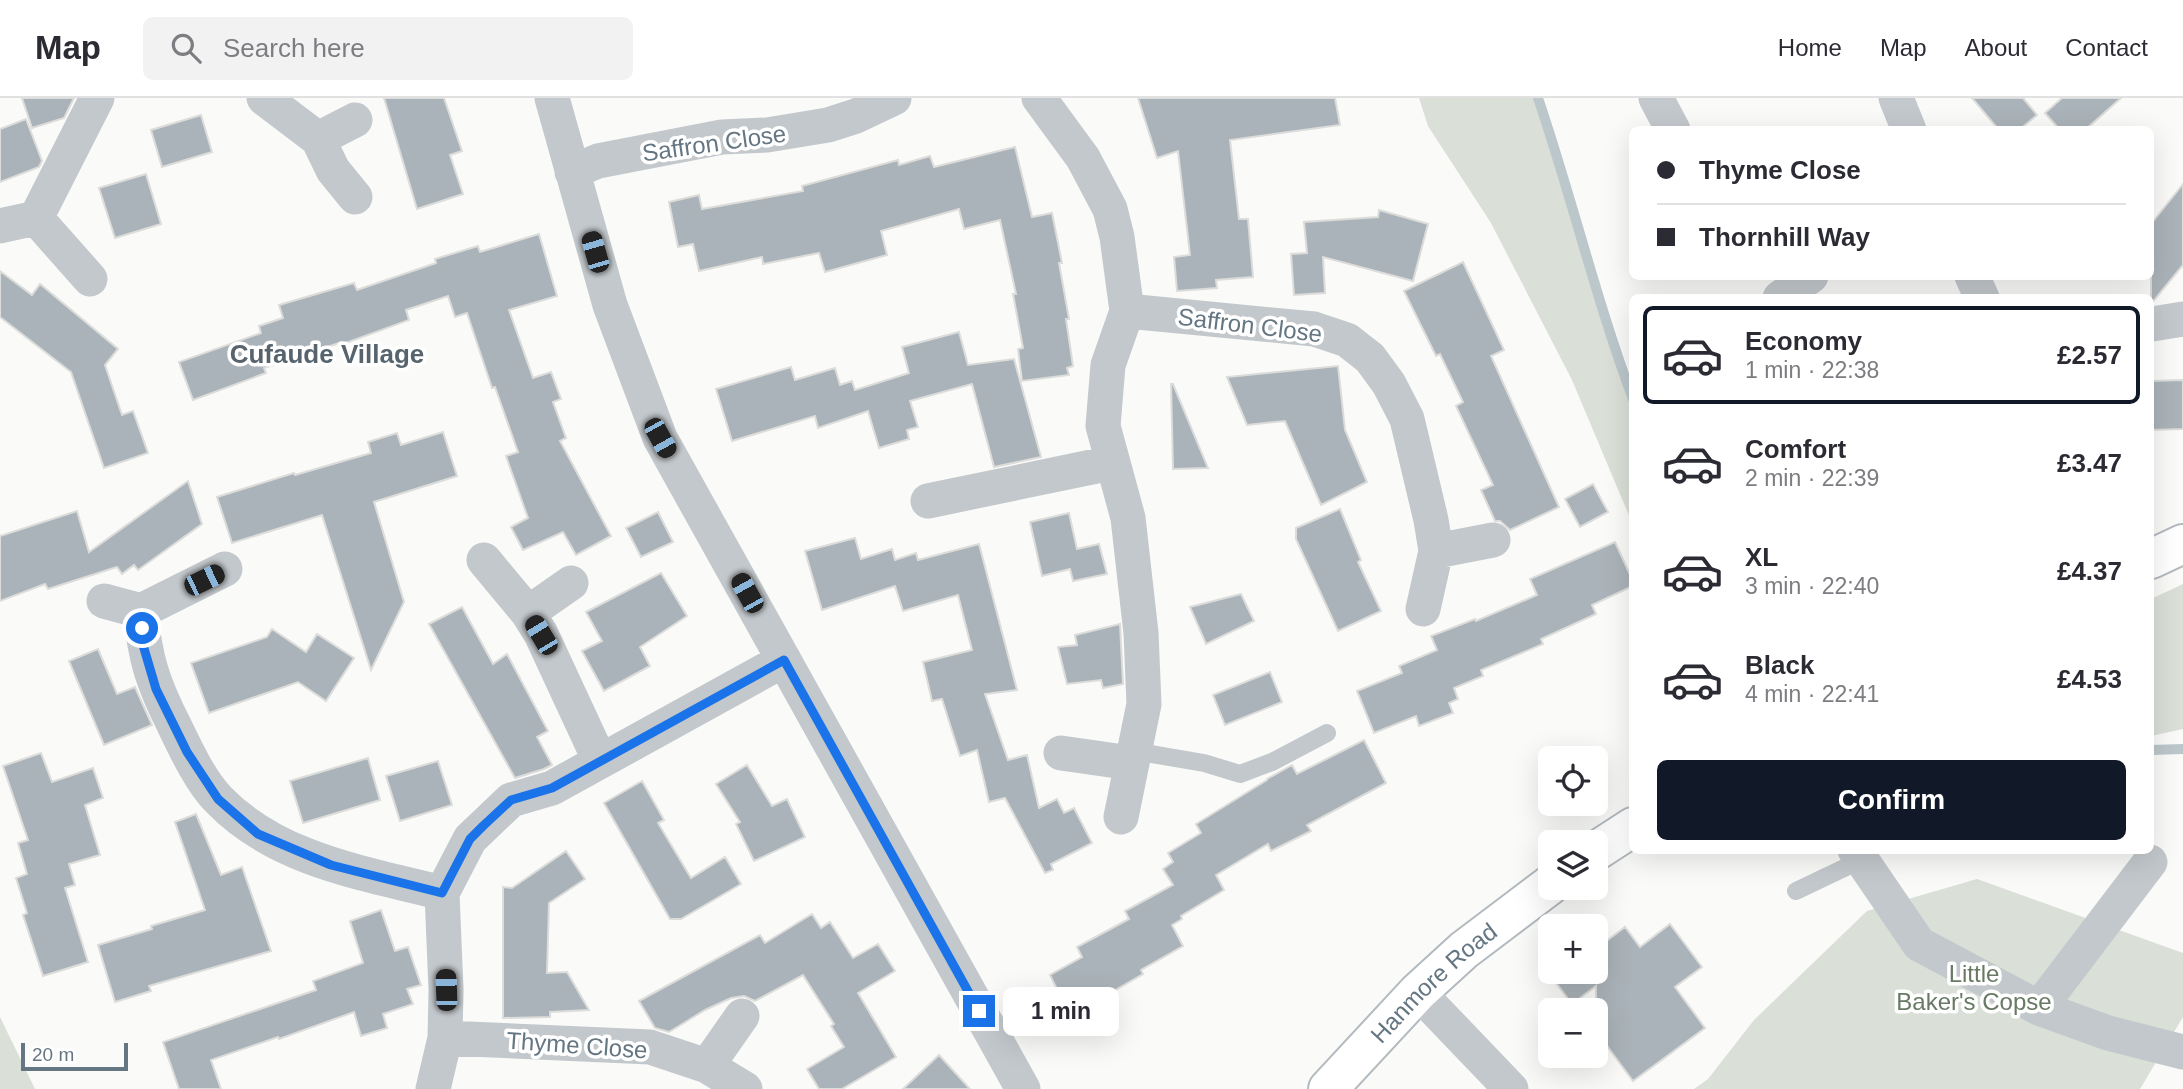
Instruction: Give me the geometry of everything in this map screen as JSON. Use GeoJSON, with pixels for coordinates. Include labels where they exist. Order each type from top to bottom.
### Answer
{"type":"FeatureCollection","features":[{"type":"Feature","properties":{"kind":"street"},"geometry":{"type":"LineString","coordinates":[[36,218],[97,98]]}},
{"type":"Feature","properties":{"kind":"street"},"geometry":{"type":"LineString","coordinates":[[264,98],[318,139],[333,170],[355,197]]}},
{"type":"Feature","properties":{"kind":"street"},"geometry":{"type":"LineString","coordinates":[[552,98],[610,305],[660,438],[1023,1089]]}},
{"type":"Feature","properties":{"kind":"street","name":"Saffron Close"},"geometry":{"type":"LineString","coordinates":[[572,172],[598,161],[722,136],[767,135],[828,125],[856,116],[894,98]]}},
{"type":"Feature","properties":{"kind":"street"},"geometry":{"type":"LineString","coordinates":[[1039,98],[1083,159],[1110,209],[1117,237],[1126,311],[1108,365],[1103,426],[1128,518],[1142,633],[1144,704],[1121,817]]}},
{"type":"Feature","properties":{"kind":"street"},"geometry":{"type":"LineString","coordinates":[[1656,98],[1671,126]]}},
{"type":"Feature","properties":{"kind":"street"},"geometry":{"type":"LineString","coordinates":[[1896,98],[1907,126]]}},
{"type":"Feature","properties":{"kind":"street"},"geometry":{"type":"LineString","coordinates":[[318,139],[355,120]]}},
{"type":"Feature","properties":{"kind":"street"},"geometry":{"type":"LineString","coordinates":[[0,226],[36,218]]}},
{"type":"Feature","properties":{"kind":"street"},"geometry":{"type":"LineString","coordinates":[[36,218],[90,279]]}},
{"type":"Feature","properties":{"kind":"street","name":"Saffron Close"},"geometry":{"type":"LineString","coordinates":[[1126,311],[1314,329],[1347,340],[1370,358],[1389,384],[1406,419],[1436,551],[1423,609]]}},
{"type":"Feature","properties":{"kind":"street"},"geometry":{"type":"LineString","coordinates":[[2154,324],[2183,319]]}},
{"type":"Feature","properties":{"kind":"street"},"geometry":{"type":"LineString","coordinates":[[928,501],[1111,463]]}},
{"type":"Feature","properties":{"kind":"street"},"geometry":{"type":"LineString","coordinates":[[1436,551],[1493,540]]}},
{"type":"Feature","properties":{"kind":"street"},"geometry":{"type":"LineString","coordinates":[[2154,558],[2183,544]]}},
{"type":"Feature","properties":{"kind":"street"},"geometry":{"type":"LineString","coordinates":[[484,559],[528,613],[541,635],[600,761]]}},
{"type":"Feature","properties":{"kind":"street"},"geometry":{"type":"LineString","coordinates":[[104,601],[141,611],[225,569]]}},
{"type":"Feature","properties":{"kind":"street"},"geometry":{"type":"LineString","coordinates":[[528,613],[571,583]]}},
{"type":"Feature","properties":{"kind":"street"},"geometry":{"type":"LineString","coordinates":[[141,611],[143,645],[156,689],[187,752],[218,799],[258,834],[331,865],[442,893]]}},
{"type":"Feature","properties":{"kind":"street"},"geometry":{"type":"LineString","coordinates":[[433,1089],[445,1038],[442,893],[470,839],[511,800],[552,788],[784,660]]}},
{"type":"Feature","properties":{"kind":"street"},"geometry":{"type":"LineString","coordinates":[[1062,753],[1132,757]]}},
{"type":"Feature","properties":{"kind":"street"},"geometry":{"type":"LineString","coordinates":[[1608,843],[1629,829]]}},
{"type":"Feature","properties":{"kind":"street"},"geometry":{"type":"LineString","coordinates":[[1858,855],[1919,944],[2039,1009],[2108,1033],[2183,1052]]}},
{"type":"Feature","properties":{"kind":"street"},"geometry":{"type":"LineString","coordinates":[[2039,1009],[2150,862]]}},
{"type":"Feature","properties":{"kind":"street","name":"Hanmore Road"},"geometry":{"type":"LineString","coordinates":[[1328,1089],[1418,992],[1464,950],[1538,894]]}},
{"type":"Feature","properties":{"kind":"street"},"geometry":{"type":"LineString","coordinates":[[1418,992],[1511,1089]]}},
{"type":"Feature","properties":{"kind":"street"},"geometry":{"type":"LineString","coordinates":[[707,1066],[742,1016]]}},
{"type":"Feature","properties":{"kind":"street","name":"Thyme Close"},"geometry":{"type":"LineString","coordinates":[[445,1038],[650,1047],[707,1066],[745,1089]]}},
{"type":"Feature","properties":{"kind":"lane"},"geometry":{"type":"LineString","coordinates":[[1132,757],[1204,763],[1240,774],[1272,762],[1328,733]]}},
{"type":"Feature","properties":{"kind":"lane"},"geometry":{"type":"LineString","coordinates":[[1796,891],[1858,855]]}},
{"type":"Feature","properties":{"kind":"green space"},"geometry":{"type":"Polygon","coordinates":[[[1419,98],[1538,98],[1565,175],[1614,349],[1629,383],[1629,515],[1572,380],[1491,223],[1428,126],[1419,98]]]}},
{"type":"Feature","properties":{"kind":"green space"},"geometry":{"type":"Polygon","coordinates":[[[2183,584],[2183,729],[2154,735],[2154,598],[2183,584]]]}},
{"type":"Feature","properties":{"kind":"green space","name":"Little Baker's Copse"},"geometry":{"type":"Polygon","coordinates":[[[1977,879],[2183,953],[2183,1017],[2140,1089],[1694,1089],[1708,1079],[1754,1020],[1867,911],[1977,879]]]}},
{"type":"Feature","properties":{"kind":"green space"},"geometry":{"type":"Polygon","coordinates":[[[0,1017],[35,1089],[0,1089],[0,1017]]]}},
{"type":"Feature","properties":{"kind":"building"},"geometry":{"type":"Polygon","coordinates":[[[22,98],[74,98],[64,118],[32,128],[22,98]]]}},
{"type":"Feature","properties":{"kind":"building"},"geometry":{"type":"Polygon","coordinates":[[[384,98],[444,98],[462,151],[450,155],[463,194],[417,209],[384,98]]]}},
{"type":"Feature","properties":{"kind":"building"},"geometry":{"type":"Polygon","coordinates":[[[1138,98],[1335,98],[1340,125],[1230,140],[1239,219],[1248,219],[1253,277],[1216,280],[1217,288],[1177,291],[1174,257],[1190,255],[1178,151],[1157,158],[1138,98]]]}},
{"type":"Feature","properties":{"kind":"building"},"geometry":{"type":"Polygon","coordinates":[[[1972,98],[2023,98],[2037,115],[2024,126],[1996,126],[1972,98]]]}},
{"type":"Feature","properties":{"kind":"building"},"geometry":{"type":"Polygon","coordinates":[[[2062,98],[2121,98],[2090,126],[2056,126],[2045,113],[2062,98]]]}},
{"type":"Feature","properties":{"kind":"building"},"geometry":{"type":"Polygon","coordinates":[[[201,115],[212,152],[162,167],[151,130],[201,115]]]}},
{"type":"Feature","properties":{"kind":"building"},"geometry":{"type":"Polygon","coordinates":[[[26,119],[42,161],[39,167],[0,182],[0,129],[26,119]]]}},
{"type":"Feature","properties":{"kind":"building"},"geometry":{"type":"Polygon","coordinates":[[[1015,147],[1032,217],[1052,213],[1069,319],[1066,319],[1073,366],[1067,368],[1069,375],[1022,381],[1018,349],[1023,348],[1013,294],[1016,294],[1000,220],[964,229],[959,209],[881,231],[887,255],[825,272],[819,253],[763,264],[762,257],[699,271],[693,244],[678,247],[669,202],[699,195],[702,209],[803,191],[802,186],[898,160],[899,165],[930,156],[934,167],[1015,147]]]}},
{"type":"Feature","properties":{"kind":"building"},"geometry":{"type":"Polygon","coordinates":[[[146,174],[161,224],[115,238],[99,188],[146,174]]]}},
{"type":"Feature","properties":{"kind":"building"},"geometry":{"type":"Polygon","coordinates":[[[2183,184],[2183,265],[2154,300],[2151,280],[2154,280],[2154,220],[2183,184]]]}},
{"type":"Feature","properties":{"kind":"building"},"geometry":{"type":"Polygon","coordinates":[[[1379,210],[1428,224],[1413,281],[1323,257],[1325,293],[1294,295],[1291,254],[1307,253],[1304,222],[1378,217],[1379,210]]]}},
{"type":"Feature","properties":{"kind":"building"},"geometry":{"type":"Polygon","coordinates":[[[539,234],[557,296],[509,310],[533,378],[551,372],[561,399],[553,402],[566,438],[560,441],[611,536],[576,555],[563,532],[523,550],[511,527],[528,518],[506,456],[518,452],[495,387],[492,388],[467,313],[455,317],[448,296],[406,310],[409,320],[264,368],[266,373],[193,400],[179,362],[261,333],[259,326],[283,318],[279,305],[354,283],[357,290],[436,263],[435,259],[478,246],[480,252],[539,234]]]}},
{"type":"Feature","properties":{"kind":"building"},"geometry":{"type":"Polygon","coordinates":[[[1463,262],[1504,350],[1491,356],[1559,507],[1510,530],[1500,521],[1495,521],[1481,490],[1493,485],[1456,406],[1463,402],[1440,354],[1436,356],[1404,291],[1463,262]]]}},
{"type":"Feature","properties":{"kind":"building"},"geometry":{"type":"Polygon","coordinates":[[[0,271],[32,295],[40,284],[118,349],[105,365],[122,415],[133,411],[148,453],[104,468],[71,372],[0,317],[0,271]]]}},
{"type":"Feature","properties":{"kind":"building"},"geometry":{"type":"Polygon","coordinates":[[[959,332],[968,365],[1014,359],[1041,457],[994,467],[972,384],[910,401],[918,427],[907,430],[909,439],[879,448],[868,411],[818,428],[815,416],[732,441],[716,389],[791,367],[795,380],[835,368],[840,385],[852,381],[855,390],[909,373],[902,347],[959,332]]]}},
{"type":"Feature","properties":{"kind":"building"},"geometry":{"type":"Polygon","coordinates":[[[1338,366],[1345,430],[1367,482],[1321,505],[1285,421],[1247,425],[1227,377],[1338,366]]]}},
{"type":"Feature","properties":{"kind":"building"},"geometry":{"type":"Polygon","coordinates":[[[2183,380],[2183,429],[2154,430],[2154,381],[2183,380]]]}},
{"type":"Feature","properties":{"kind":"building"},"geometry":{"type":"Polygon","coordinates":[[[1173,384],[1208,468],[1173,469],[1173,384]]]}},
{"type":"Feature","properties":{"kind":"building"},"geometry":{"type":"Polygon","coordinates":[[[443,432],[457,476],[374,502],[404,602],[371,670],[322,515],[232,543],[217,497],[371,453],[368,442],[397,433],[401,445],[443,432]]]}},
{"type":"Feature","properties":{"kind":"building"},"geometry":{"type":"Polygon","coordinates":[[[188,481],[202,524],[138,570],[134,565],[122,574],[117,567],[48,589],[45,584],[0,601],[0,536],[77,511],[89,552],[188,481]]]}},
{"type":"Feature","properties":{"kind":"building"},"geometry":{"type":"Polygon","coordinates":[[[1593,484],[1608,512],[1580,527],[1565,499],[1593,484]]]}},
{"type":"Feature","properties":{"kind":"building"},"geometry":{"type":"Polygon","coordinates":[[[1340,509],[1361,560],[1358,562],[1381,611],[1338,631],[1296,539],[1296,528],[1340,509]]]}},
{"type":"Feature","properties":{"kind":"building"},"geometry":{"type":"Polygon","coordinates":[[[658,512],[673,542],[641,557],[626,528],[658,512]]]}},
{"type":"Feature","properties":{"kind":"building"},"geometry":{"type":"Polygon","coordinates":[[[1069,513],[1077,549],[1099,544],[1107,574],[1073,581],[1070,569],[1042,576],[1030,522],[1069,513]]]}},
{"type":"Feature","properties":{"kind":"building"},"geometry":{"type":"Polygon","coordinates":[[[855,538],[861,559],[892,549],[895,560],[916,553],[918,560],[979,544],[1017,690],[985,694],[1008,760],[1027,755],[1039,808],[1057,799],[1064,813],[1074,808],[1092,843],[1051,864],[1053,870],[1045,873],[1005,798],[989,802],[977,750],[960,756],[942,699],[932,701],[923,662],[972,650],[958,595],[903,611],[895,586],[822,610],[805,551],[855,538]]]}},
{"type":"Feature","properties":{"kind":"building"},"geometry":{"type":"Polygon","coordinates":[[[1615,542],[1629,572],[1629,588],[1592,605],[1596,614],[1541,639],[1543,644],[1481,670],[1483,676],[1454,688],[1458,699],[1449,703],[1453,713],[1419,726],[1416,716],[1374,733],[1357,691],[1402,673],[1399,666],[1437,650],[1431,636],[1475,619],[1476,621],[1537,595],[1530,579],[1615,542]]]}},
{"type":"Feature","properties":{"kind":"building"},"geometry":{"type":"Polygon","coordinates":[[[661,573],[687,616],[640,647],[650,666],[604,691],[582,651],[602,641],[586,612],[661,573]]]}},
{"type":"Feature","properties":{"kind":"building"},"geometry":{"type":"Polygon","coordinates":[[[1241,594],[1254,621],[1206,644],[1190,607],[1241,594]]]}},
{"type":"Feature","properties":{"kind":"building"},"geometry":{"type":"Polygon","coordinates":[[[462,607],[493,664],[507,654],[548,731],[537,737],[552,765],[515,778],[429,624],[462,607]]]}},
{"type":"Feature","properties":{"kind":"building"},"geometry":{"type":"Polygon","coordinates":[[[1120,624],[1123,684],[1103,688],[1101,680],[1067,684],[1058,647],[1077,645],[1075,635],[1120,624]]]}},
{"type":"Feature","properties":{"kind":"building"},"geometry":{"type":"Polygon","coordinates":[[[272,629],[306,652],[317,634],[354,658],[326,701],[298,682],[209,713],[191,663],[267,637],[272,629]]]}},
{"type":"Feature","properties":{"kind":"building"},"geometry":{"type":"Polygon","coordinates":[[[98,649],[117,694],[135,687],[152,725],[104,745],[69,661],[98,649]]]}},
{"type":"Feature","properties":{"kind":"building"},"geometry":{"type":"Polygon","coordinates":[[[1270,672],[1282,702],[1225,725],[1213,695],[1270,672]]]}},
{"type":"Feature","properties":{"kind":"building"},"geometry":{"type":"Polygon","coordinates":[[[1364,740],[1386,783],[1307,825],[1311,831],[1271,851],[1268,844],[1216,875],[1224,890],[1181,916],[1182,919],[1172,925],[1183,946],[1141,970],[1143,974],[1058,1023],[1044,996],[1057,989],[1050,975],[1082,957],[1077,947],[1129,919],[1125,911],[1173,885],[1163,869],[1173,862],[1168,853],[1201,833],[1196,824],[1292,765],[1297,774],[1364,740]]]}},
{"type":"Feature","properties":{"kind":"building"},"geometry":{"type":"Polygon","coordinates":[[[41,753],[52,782],[93,768],[103,798],[85,805],[100,855],[69,864],[75,885],[65,888],[88,962],[43,976],[23,915],[27,913],[16,878],[27,874],[18,843],[28,840],[3,766],[41,753]]]}},
{"type":"Feature","properties":{"kind":"building"},"geometry":{"type":"Polygon","coordinates":[[[368,758],[380,800],[303,823],[290,781],[368,758]]]}},
{"type":"Feature","properties":{"kind":"building"},"geometry":{"type":"Polygon","coordinates":[[[438,761],[452,805],[400,821],[386,776],[438,761]]]}},
{"type":"Feature","properties":{"kind":"building"},"geometry":{"type":"Polygon","coordinates":[[[747,765],[772,806],[787,799],[805,837],[754,861],[736,824],[740,822],[716,784],[747,765]]]}},
{"type":"Feature","properties":{"kind":"building"},"geometry":{"type":"Polygon","coordinates":[[[642,781],[664,820],[658,823],[691,878],[725,857],[741,884],[681,919],[670,919],[604,803],[642,781]]]}},
{"type":"Feature","properties":{"kind":"building"},"geometry":{"type":"Polygon","coordinates":[[[196,814],[221,875],[242,867],[271,951],[149,986],[151,991],[115,1002],[98,945],[205,910],[175,822],[196,814]]]}},
{"type":"Feature","properties":{"kind":"building"},"geometry":{"type":"Polygon","coordinates":[[[566,851],[585,879],[549,903],[547,973],[567,972],[589,1010],[550,1012],[550,1017],[503,1018],[503,887],[512,888],[566,851]]]}},
{"type":"Feature","properties":{"kind":"building"},"geometry":{"type":"Polygon","coordinates":[[[381,910],[395,951],[408,947],[421,985],[407,989],[413,1004],[383,1014],[387,1028],[361,1036],[354,1012],[211,1060],[221,1089],[179,1089],[163,1042],[316,990],[313,981],[363,963],[350,921],[381,910]]]}},
{"type":"Feature","properties":{"kind":"building"},"geometry":{"type":"Polygon","coordinates":[[[812,914],[821,928],[830,922],[853,958],[878,944],[895,971],[858,993],[896,1057],[842,1089],[819,1089],[807,1069],[844,1047],[831,1026],[834,1024],[803,975],[755,1001],[744,996],[731,998],[669,1032],[655,1028],[639,1001],[760,935],[765,943],[812,914]]]}},
{"type":"Feature","properties":{"kind":"building"},"geometry":{"type":"Polygon","coordinates":[[[1670,924],[1702,967],[1675,987],[1705,1028],[1633,1081],[1608,1047],[1608,998],[1596,998],[1596,986],[1580,998],[1568,998],[1557,984],[1608,984],[1608,940],[1625,927],[1640,947],[1670,924]]]}},
{"type":"Feature","properties":{"kind":"building"},"geometry":{"type":"Polygon","coordinates":[[[939,1055],[970,1089],[903,1089],[939,1055]]]}},
{"type":"Feature","properties":{"kind":"waterway"},"geometry":{"type":"LineString","coordinates":[[1538,98],[1629,387]]}},
{"type":"Feature","properties":{"kind":"waterway"},"geometry":{"type":"LineString","coordinates":[[2154,750],[2183,749]]}},
{"type":"Feature","properties":{"kind":"district","name":"Cufaude Village"},"geometry":{"type":"Point","coordinates":[327,354]}},
{"type":"Feature","properties":{"kind":"route"},"geometry":{"type":"LineString","coordinates":[[142,628],[143,645],[156,689],[187,752],[218,799],[258,834],[331,865],[442,893],[470,839],[511,800],[552,788],[784,660],[979,1011]]}}]}
